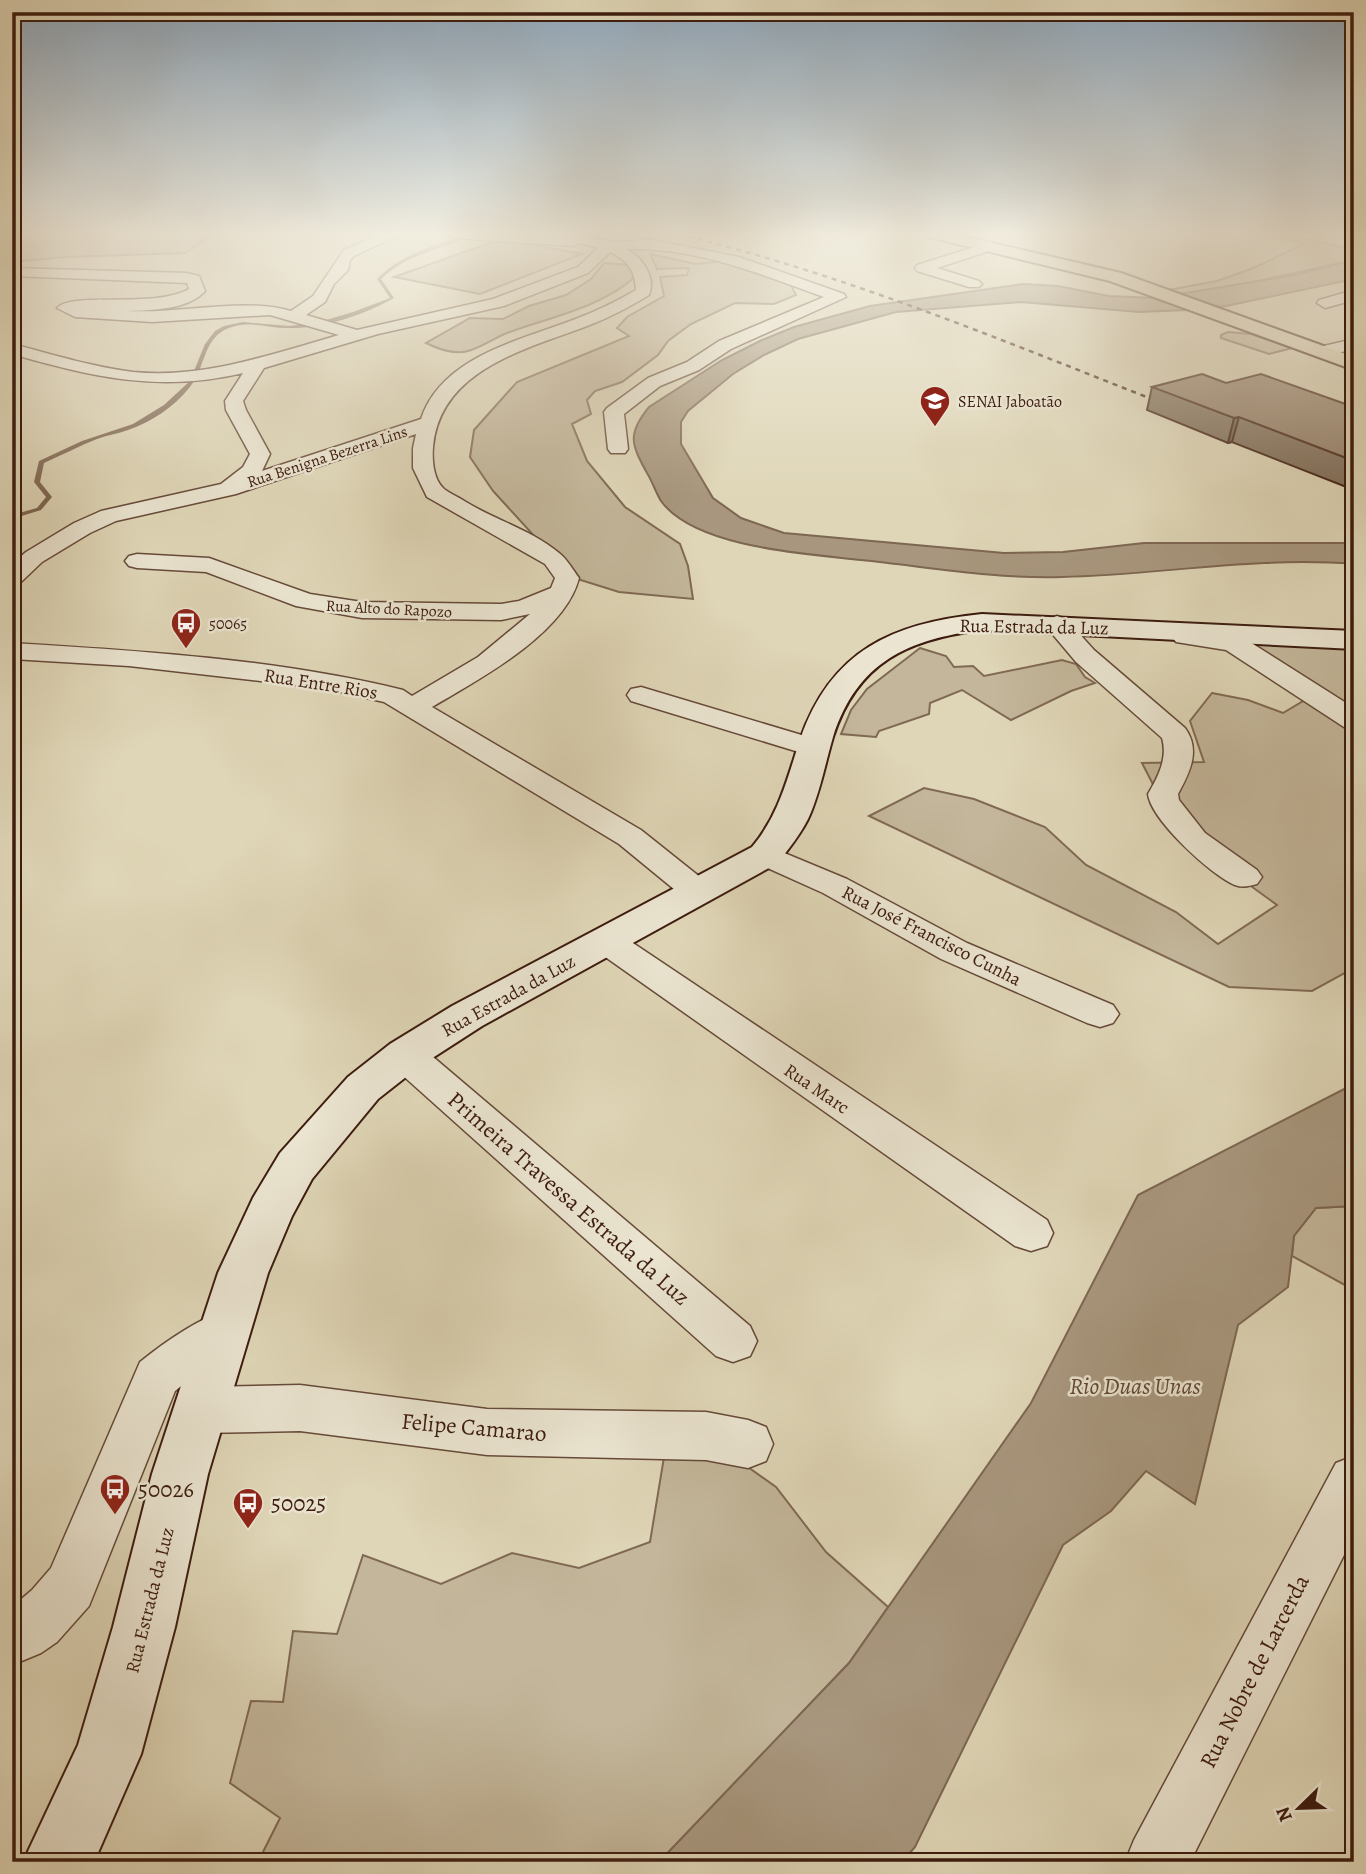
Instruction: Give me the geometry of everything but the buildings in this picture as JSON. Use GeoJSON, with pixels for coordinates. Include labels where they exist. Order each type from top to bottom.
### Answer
{"type":"FeatureCollection","features":[{"type":"Feature","properties":{"kind":"main road"},"geometry":{"type":"LineString","coordinates":[[1239,321],[1354,364]]}},
{"type":"Feature","properties":{"kind":"main road","name":"Rua Estrada da Luz"},"geometry":{"type":"LineString","coordinates":[[58,1862],[108,1754],[144,1627],[180,1474],[243,1273],[270,1212],[296,1166],[363,1088],[405,1055],[467,1016],[765,855],[785,830],[802,790],[830,705],[868,656],[895,640],[915,632],[982,622],[1354,640]]}},
{"type":"Feature","properties":{"kind":"street"},"geometry":{"type":"LineString","coordinates":[[312,321],[358,335]]}},
{"type":"Feature","properties":{"kind":"street"},"geometry":{"type":"LineString","coordinates":[[12,349],[121,377],[182,380],[417,321]]}},
{"type":"Feature","properties":{"kind":"street"},"geometry":{"type":"LineString","coordinates":[[414,706],[521,639],[537,625],[566,587],[567,578],[553,559],[435,492],[424,474],[422,453],[426,424],[433,408],[482,360],[587,321]]}},
{"type":"Feature","properties":{"kind":"street"},"geometry":{"type":"LineString","coordinates":[[618,449],[614,412],[649,384],[693,366],[742,336],[779,321]]}},
{"type":"Feature","properties":{"kind":"street"},"geometry":{"type":"LineString","coordinates":[[1321,352],[1354,344]]}},
{"type":"Feature","properties":{"kind":"street"},"geometry":{"type":"LineString","coordinates":[[228,489],[252,470],[260,454],[236,411],[234,401],[257,363]]}},
{"type":"Feature","properties":{"kind":"street","name":"Rua Benigna Bezerra Lins"},"geometry":{"type":"LineString","coordinates":[[12,578],[34,557],[82,528],[109,516],[228,489],[426,424]]}},
{"type":"Feature","properties":{"kind":"street","name":"Rua Alto do Rapozo"},"geometry":{"type":"LineString","coordinates":[[137,561],[209,565],[305,601],[362,610],[501,612],[525,608],[561,593]]}},
{"type":"Feature","properties":{"kind":"street"},"geometry":{"type":"LineString","coordinates":[[1057,624],[1085,656],[1175,734],[1179,749],[1176,771],[1163,794],[1164,801],[1194,840],[1245,877]]}},
{"type":"Feature","properties":{"kind":"street"},"geometry":{"type":"LineString","coordinates":[[1169,631],[1177,635],[1233,643],[1354,721]]}},
{"type":"Feature","properties":{"kind":"street","name":"Rua Entre Rios"},"geometry":{"type":"LineString","coordinates":[[12,651],[129,658],[323,680],[371,689],[414,706],[630,837],[698,892]]}},
{"type":"Feature","properties":{"kind":"street"},"geometry":{"type":"LineString","coordinates":[[640,695],[815,748]]}},
{"type":"Feature","properties":{"kind":"street","name":"Rua José Francisco Cunha"},"geometry":{"type":"LineString","coordinates":[[765,855],[835,886],[965,956],[1100,1014]]}},
{"type":"Feature","properties":{"kind":"street","name":"Rua Marc"},"geometry":{"type":"LineString","coordinates":[[606,941],[766,1054],[1031,1233]]}},
{"type":"Feature","properties":{"kind":"street","name":"Primeira Travessa Estrada da Luz"},"geometry":{"type":"LineString","coordinates":[[405,1055],[733,1341]]}},
{"type":"Feature","properties":{"kind":"street"},"geometry":{"type":"LineString","coordinates":[[12,1637],[26,1631],[50,1613],[70,1587],[158,1377],[178,1360],[227,1330]]}},
{"type":"Feature","properties":{"kind":"street","name":"Felipe Camarao"},"geometry":{"type":"LineString","coordinates":[[201,1410],[300,1408],[487,1432],[706,1436],[748,1444]]}},
{"type":"Feature","properties":{"kind":"street","name":"Rua Nobre de Larcerda"},"geometry":{"type":"LineString","coordinates":[[1156,1862],[1354,1481]]}},
{"type":"Feature","properties":{"kind":"shaded area"},"geometry":{"type":"Polygon","coordinates":[[[464,321],[542,321],[463,352],[452,352],[426,343],[464,321]]]}},
{"type":"Feature","properties":{"kind":"shaded area"},"geometry":{"type":"Polygon","coordinates":[[[623,321],[696,321],[668,341],[658,355],[622,382],[595,391],[587,400],[591,414],[572,424],[587,461],[625,507],[680,544],[688,566],[693,599],[619,592],[558,573],[537,539],[493,491],[470,457],[474,430],[517,382],[629,336],[617,328],[623,321]]]}},
{"type":"Feature","properties":{"kind":"shaded area"},"geometry":{"type":"Polygon","coordinates":[[[1228,332],[1251,334],[1292,348],[1269,354],[1221,338],[1221,335],[1228,332]]]}},
{"type":"Feature","properties":{"kind":"shaded area"},"geometry":{"type":"Polygon","coordinates":[[[1238,639],[1354,644],[1354,717],[1238,639]]]}},
{"type":"Feature","properties":{"kind":"shaded area"},"geometry":{"type":"Polygon","coordinates":[[[920,648],[946,656],[954,667],[973,666],[984,676],[1062,660],[1076,664],[1085,677],[1095,683],[1071,691],[1011,720],[962,690],[930,703],[929,714],[879,731],[876,737],[841,734],[851,710],[867,689],[920,648]]]}},
{"type":"Feature","properties":{"kind":"shaded area"},"geometry":{"type":"Polygon","coordinates":[[[1212,693],[1248,700],[1283,713],[1305,700],[1354,727],[1354,968],[1312,991],[1229,987],[869,816],[924,788],[974,799],[1045,827],[1086,865],[1176,912],[1218,944],[1277,905],[1178,833],[1142,763],[1204,762],[1190,721],[1212,693]]]}},
{"type":"Feature","properties":{"kind":"shaded area"},"geometry":{"type":"Polygon","coordinates":[[[1354,1206],[1354,1290],[1292,1256],[1294,1236],[1316,1208],[1354,1206]]]}},
{"type":"Feature","properties":{"kind":"shaded area"},"geometry":{"type":"Polygon","coordinates":[[[666,1445],[724,1450],[776,1487],[826,1552],[888,1607],[849,1663],[659,1862],[258,1862],[280,1818],[230,1783],[251,1701],[283,1702],[293,1631],[337,1634],[363,1555],[441,1584],[512,1553],[579,1568],[650,1542],[666,1445]]]}},
{"type":"Feature","properties":{"kind":"water"},"geometry":{"type":"Polygon","coordinates":[[[814,321],[862,321],[798,339],[764,355],[733,374],[688,411],[681,422],[681,444],[713,498],[741,518],[784,533],[1004,553],[1063,552],[1144,543],[1354,543],[1354,564],[1281,562],[1098,576],[1011,576],[783,551],[725,539],[699,529],[677,517],[661,501],[635,446],[634,432],[637,425],[649,407],[722,360],[794,327],[814,321]]]}},
{"type":"Feature","properties":{"kind":"water","name":"Rio Duas Unas"},"geometry":{"type":"Polygon","coordinates":[[[1354,1084],[1354,1206],[1316,1208],[1294,1236],[1288,1287],[1238,1325],[1195,1504],[1146,1471],[1111,1511],[1063,1545],[915,1847],[902,1862],[659,1862],[849,1663],[1031,1403],[1138,1195],[1354,1084]]]}},
{"type":"Feature","properties":{"kind":"waterway"},"geometry":{"type":"LineString","coordinates":[[12,517],[39,509],[49,497],[37,482],[41,462],[84,442],[135,425],[159,412],[180,395],[192,382],[207,344],[217,332],[243,323],[289,327],[331,321]]}},
{"type":"Feature","properties":{"kind":"railway"},"geometry":{"type":"LineString","coordinates":[[953,321],[1167,405]]}},
{"type":"Feature","properties":{"kind":"place","name":"SENAI Jaboatão"},"geometry":{"type":"Point","coordinates":[935,428]}},
{"type":"Feature","properties":{"kind":"place","name":"50065"},"geometry":{"type":"Point","coordinates":[186,650]}},
{"type":"Feature","properties":{"kind":"place","name":"50026"},"geometry":{"type":"Point","coordinates":[115,1516]}},
{"type":"Feature","properties":{"kind":"place","name":"50025"},"geometry":{"type":"Point","coordinates":[248,1530]}}]}
